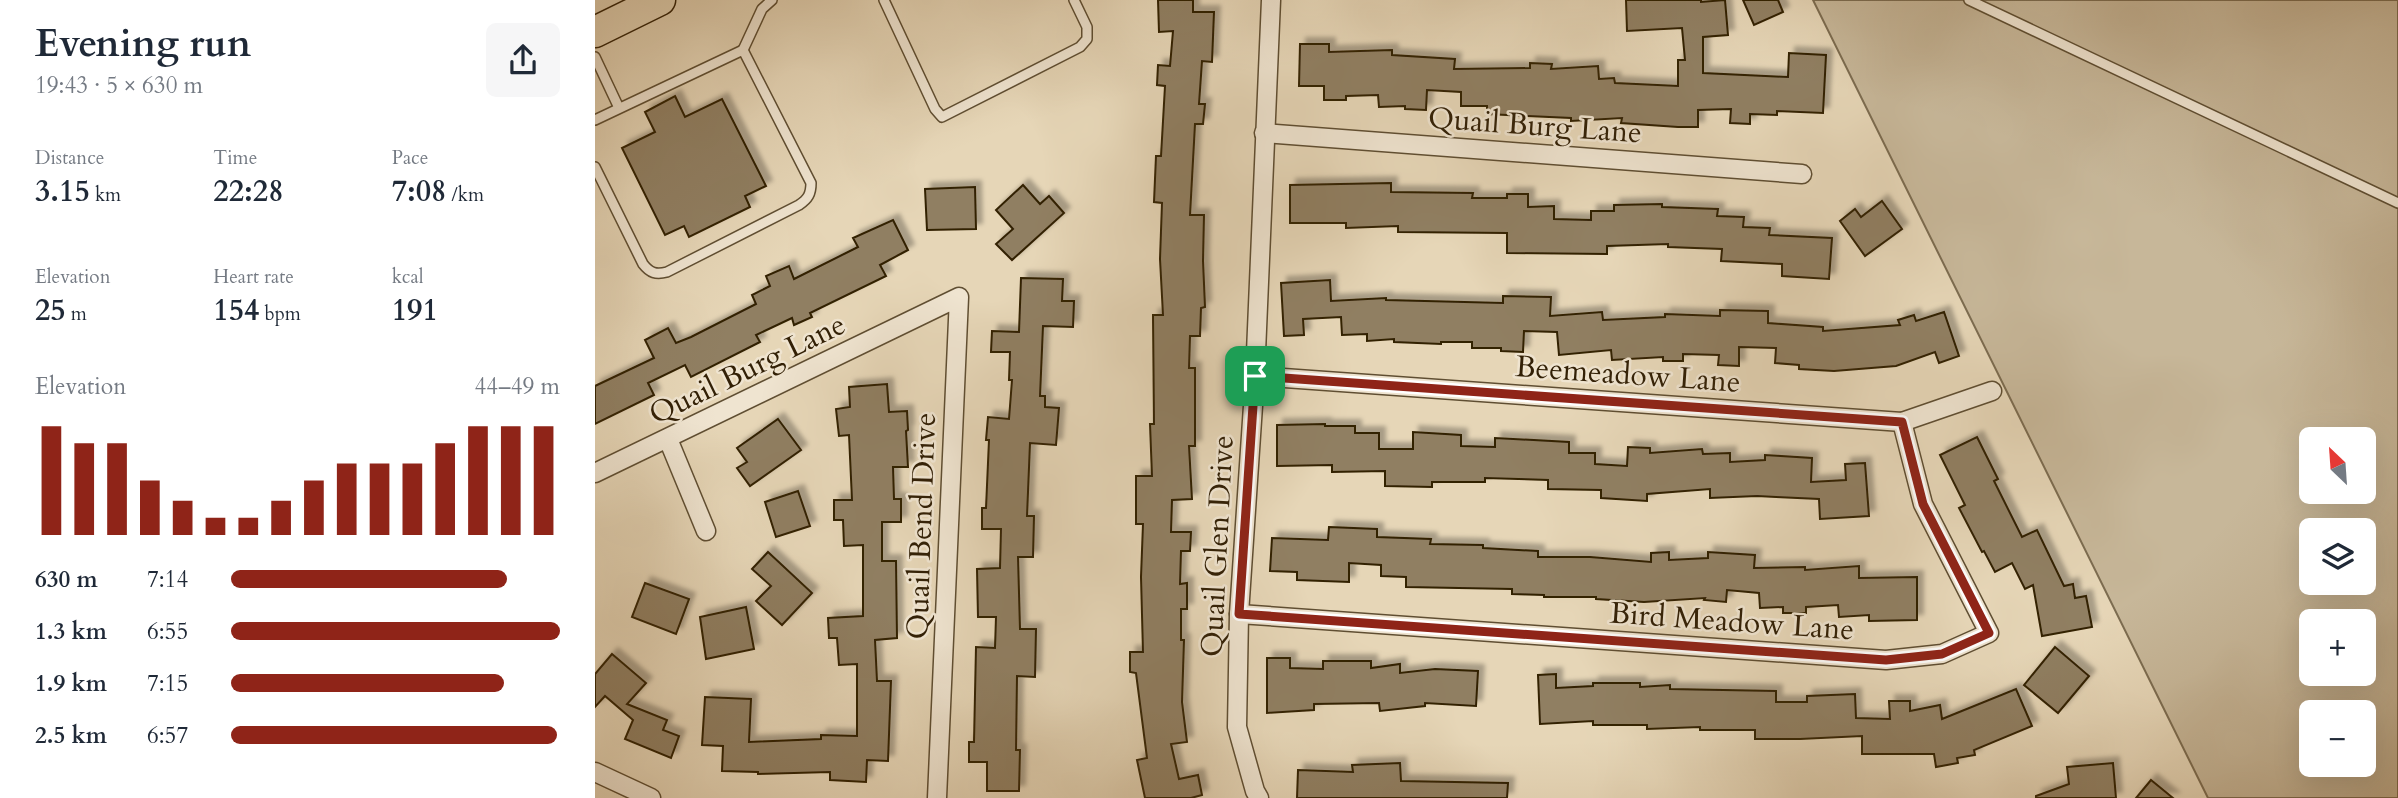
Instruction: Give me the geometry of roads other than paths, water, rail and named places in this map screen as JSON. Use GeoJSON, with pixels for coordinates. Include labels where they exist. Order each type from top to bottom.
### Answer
{"type":"FeatureCollection","features":[{"type":"Feature","properties":{"kind":"main road"},"geometry":{"type":"LineString","coordinates":[[595,32],[660,0]]}},
{"type":"Feature","properties":{"kind":"street","name":"Quail Glen Drive"},"geometry":{"type":"LineString","coordinates":[[1259,798],[1237,727],[1239,614],[1255,376],[1271,0]]}},
{"type":"Feature","properties":{"kind":"street","name":"Quail Burg Lane"},"geometry":{"type":"LineString","coordinates":[[1264,133],[1802,174]]}},
{"type":"Feature","properties":{"kind":"street","name":"Quail Bend Drive"},"geometry":{"type":"LineString","coordinates":[[923,314],[959,297],[937,798]]}},
{"type":"Feature","properties":{"kind":"street","name":"Quail Burg Lane"},"geometry":{"type":"LineString","coordinates":[[595,473],[923,314]]}},
{"type":"Feature","properties":{"kind":"street","name":"Beemeadow Lane"},"geometry":{"type":"LineString","coordinates":[[1255,376],[1902,422],[1992,391]]}},
{"type":"Feature","properties":{"kind":"street","name":"Bird Meadow Lane"},"geometry":{"type":"LineString","coordinates":[[1239,614],[1886,660],[1942,654],[1989,633],[1923,504],[1902,422]]}},
{"type":"Feature","properties":{"kind":"street"},"geometry":{"type":"LineString","coordinates":[[668,439],[706,531]]}},
{"type":"Feature","properties":{"kind":"street"},"geometry":{"type":"LineString","coordinates":[[595,772],[651,798]]}},
{"type":"Feature","properties":{"kind":"lane"},"geometry":{"type":"LineString","coordinates":[[595,120],[743,50],[762,9],[772,0]]}},
{"type":"Feature","properties":{"kind":"lane"},"geometry":{"type":"LineString","coordinates":[[884,0],[935,109],[943,117],[1080,47],[1087,39],[1087,27],[1074,0]]}},
{"type":"Feature","properties":{"kind":"lane"},"geometry":{"type":"LineString","coordinates":[[1969,0],[2398,202]]}},
{"type":"Feature","properties":{"kind":"lane"},"geometry":{"type":"LineString","coordinates":[[595,167],[643,264],[648,271],[657,274],[679,266],[806,200],[811,193],[811,183],[743,50]]}},
{"type":"Feature","properties":{"kind":"lane"},"geometry":{"type":"LineString","coordinates":[[595,57],[619,108]]}}]}
